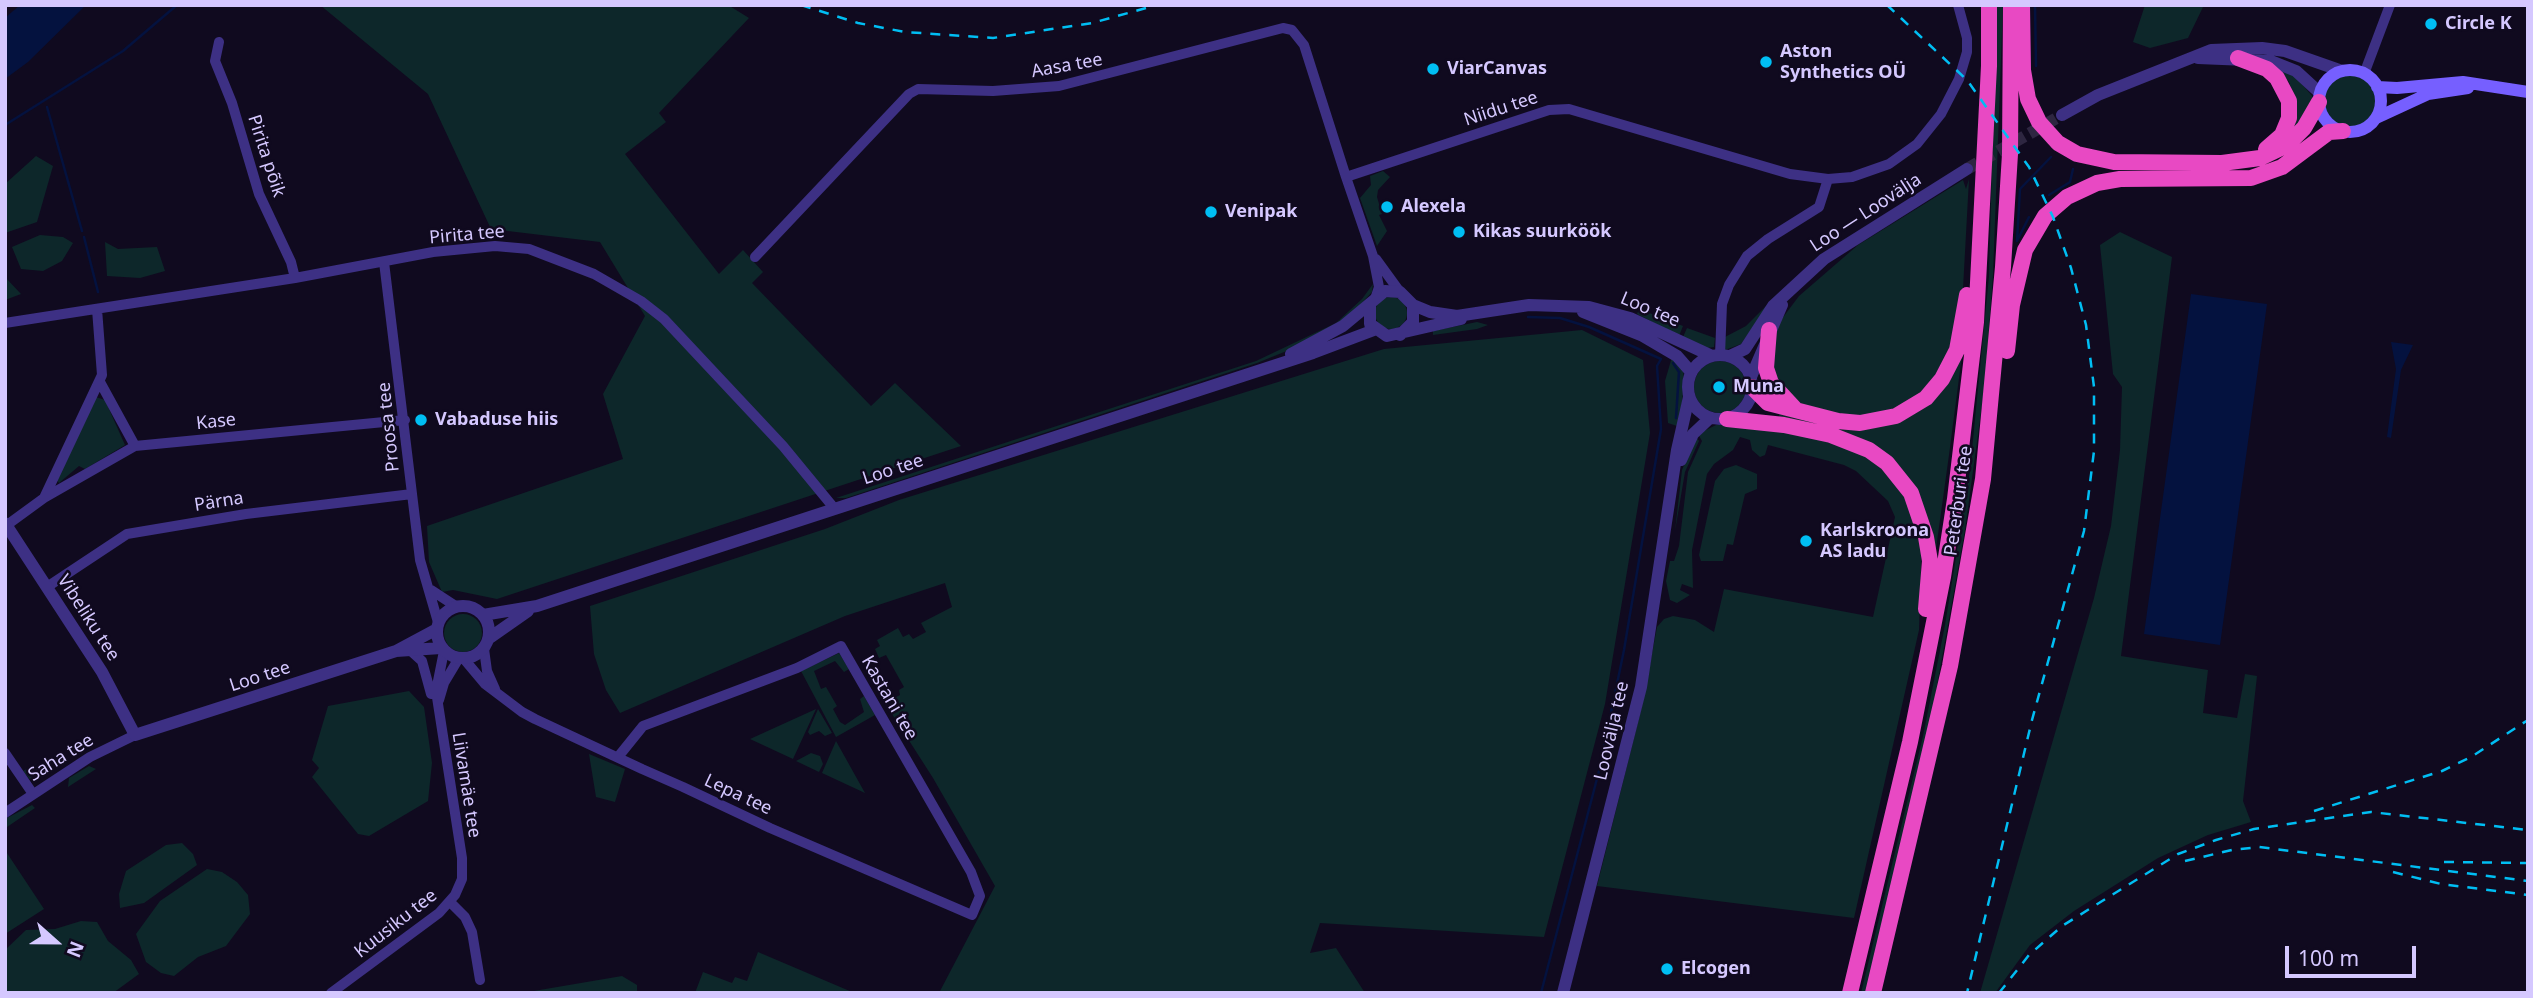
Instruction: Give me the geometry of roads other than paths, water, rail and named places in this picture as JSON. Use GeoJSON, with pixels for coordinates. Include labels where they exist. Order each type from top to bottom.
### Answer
{"type":"FeatureCollection","features":[{"type":"Feature","properties":{"kind":"highway","name":"Peterburi tee"},"geometry":{"type":"LineString","coordinates":[[1850,993],[1909,742],[1943,577],[1955,499],[1976,322],[1983,215],[1989,5]]}},
{"type":"Feature","properties":{"kind":"highway","name":"Peterburi tee"},"geometry":{"type":"LineString","coordinates":[[1873,993],[1950,666],[1979,504],[2010,154],[2011,5]]}},
{"type":"Feature","properties":{"kind":"highway"},"geometry":{"type":"LineString","coordinates":[[2022,5],[2023,70],[2028,99],[2039,122],[2058,143],[2077,154],[2098,160],[2246,161],[2276,152],[2287,145],[2304,128],[2320,98]]}},
{"type":"Feature","properties":{"kind":"highway"},"geometry":{"type":"LineString","coordinates":[[2238,58],[2266,69],[2277,78],[2289,102],[2289,118],[2281,135],[2271,146],[2246,161]]}},
{"type":"Feature","properties":{"kind":"highway"},"geometry":{"type":"LineString","coordinates":[[1989,413],[2003,389],[2012,305],[2025,250],[2045,216],[2058,204],[2097,183],[2120,179],[2251,178],[2282,167],[2319,137],[2343,131]]}},
{"type":"Feature","properties":{"kind":"highway"},"geometry":{"type":"LineString","coordinates":[[1751,382],[1768,403],[1860,423],[1896,416],[1926,398],[1942,379],[1957,350],[1966,309],[1971,239],[1983,215]]}},
{"type":"Feature","properties":{"kind":"highway"},"geometry":{"type":"LineString","coordinates":[[1769,330],[1766,368],[1772,383],[1798,411]]}},
{"type":"Feature","properties":{"kind":"highway"},"geometry":{"type":"LineString","coordinates":[[1727,419],[1784,425],[1849,441],[1886,463],[1911,493],[1926,537],[1930,570],[1929,590],[1908,708],[1909,742]]}},
{"type":"Feature","properties":{"kind":"main road"},"geometry":{"type":"LineString","coordinates":[[2376,118],[2381,103],[2377,87],[2364,74],[2342,71],[2328,79],[2320,98],[2326,121],[2343,131],[2361,130],[2376,118],[2428,94],[2493,87]]}},
{"type":"Feature","properties":{"kind":"main road"},"geometry":{"type":"LineString","coordinates":[[2377,87],[2397,88],[2463,82],[2528,92]]}},
{"type":"Feature","properties":{"kind":"street","name":"Niidu tee"},"geometry":{"type":"LineString","coordinates":[[1346,177],[1558,108],[1790,174],[1828,179],[1852,177],[1889,164],[1917,144],[1929,131],[1964,66],[1967,38],[1958,5]]}},
{"type":"Feature","properties":{"kind":"street"},"geometry":{"type":"LineString","coordinates":[[2364,74],[2390,5]]}},
{"type":"Feature","properties":{"kind":"street","name":"Aasa tee"},"geometry":{"type":"LineString","coordinates":[[755,257],[908,94],[918,89],[993,91],[1059,86],[1181,57],[1272,30],[1292,30],[1304,44],[1346,177]]}},
{"type":"Feature","properties":{"kind":"street","name":"Pirita põik"},"geometry":{"type":"LineString","coordinates":[[219,42],[215,61],[232,103],[259,194],[291,262],[295,278]]}},
{"type":"Feature","properties":{"kind":"street"},"geometry":{"type":"LineString","coordinates":[[2062,115],[2098,95],[2211,50],[2262,48],[2308,58],[2342,71]]}},
{"type":"Feature","properties":{"kind":"street"},"geometry":{"type":"LineString","coordinates":[[2190,58],[2271,61],[2304,76],[2320,98]]}},
{"type":"Feature","properties":{"kind":"street","name":"Loo — Loovälja"},"geometry":{"type":"LineString","coordinates":[[1721,356],[1745,349],[1773,306],[1824,259],[1967,169]]}},
{"type":"Feature","properties":{"kind":"street"},"geometry":{"type":"LineString","coordinates":[[1346,177],[1374,256],[1379,287],[1368,317],[1374,330]]}},
{"type":"Feature","properties":{"kind":"street"},"geometry":{"type":"LineString","coordinates":[[1721,356],[1722,304],[1736,270],[1757,246],[1819,207],[1828,179]]}},
{"type":"Feature","properties":{"kind":"street","name":"Pirita tee"},"geometry":{"type":"LineString","coordinates":[[5,323],[295,278],[433,252],[514,247],[569,262],[640,301],[682,338],[783,446],[835,508]]}},
{"type":"Feature","properties":{"kind":"street"},"geometry":{"type":"LineString","coordinates":[[1374,256],[1400,292]]}},
{"type":"Feature","properties":{"kind":"street","name":"Proosa tee"},"geometry":{"type":"LineString","coordinates":[[384,262],[420,560],[438,626]]}},
{"type":"Feature","properties":{"kind":"street","name":"Loo tee"},"geometry":{"type":"LineString","coordinates":[[1259,370],[1343,326],[1385,291],[1400,292],[1413,305],[1430,312],[1457,316],[1529,305],[1589,307],[1630,318],[1721,356]]}},
{"type":"Feature","properties":{"kind":"street","name":"Loo — Loovälja"},"geometry":{"type":"LineString","coordinates":[[1751,382],[1769,330],[1788,293]]}},
{"type":"Feature","properties":{"kind":"street"},"geometry":{"type":"LineString","coordinates":[[1400,335],[1413,322],[1413,305]]}},
{"type":"Feature","properties":{"kind":"street","name":"Loo tee"},"geometry":{"type":"LineString","coordinates":[[1571,307],[1643,336],[1677,356],[1691,372]]}},
{"type":"Feature","properties":{"kind":"street","name":"Kase"},"geometry":{"type":"LineString","coordinates":[[44,498],[100,382],[103,366],[97,309]]}},
{"type":"Feature","properties":{"kind":"street","name":"Loo tee"},"geometry":{"type":"LineString","coordinates":[[483,615],[537,606],[1374,330],[1387,337],[1400,335],[1481,313]]}},
{"type":"Feature","properties":{"kind":"street"},"geometry":{"type":"LineString","coordinates":[[1721,356],[1739,361],[1751,382],[1748,404],[1727,419],[1710,418],[1693,406],[1689,397],[1691,372],[1703,359],[1721,356]]}},
{"type":"Feature","properties":{"kind":"street"},"geometry":{"type":"LineString","coordinates":[[100,382],[135,446]]}},
{"type":"Feature","properties":{"kind":"street","name":"Loovälja tee"},"geometry":{"type":"LineString","coordinates":[[1563,993],[1641,687],[1676,473],[1677,450],[1689,397]]}},
{"type":"Feature","properties":{"kind":"street","name":"Loovälja tee"},"geometry":{"type":"LineString","coordinates":[[1676,473],[1693,434],[1710,418]]}},
{"type":"Feature","properties":{"kind":"street","name":"Kase"},"geometry":{"type":"LineString","coordinates":[[6,524],[44,498],[135,446],[405,419]]}},
{"type":"Feature","properties":{"kind":"street","name":"Pärna"},"geometry":{"type":"LineString","coordinates":[[47,587],[127,534],[246,514],[412,494]]}},
{"type":"Feature","properties":{"kind":"street","name":"Vibeliku tee"},"geometry":{"type":"LineString","coordinates":[[6,524],[102,672],[135,735]]}},
{"type":"Feature","properties":{"kind":"street"},"geometry":{"type":"LineString","coordinates":[[429,587],[442,599],[457,607],[474,608],[483,615],[489,627],[486,644],[487,670],[496,693]]}},
{"type":"Feature","properties":{"kind":"street","name":"Loo tee"},"geometry":{"type":"LineString","coordinates":[[486,644],[507,623],[537,606]]}},
{"type":"Feature","properties":{"kind":"street"},"geometry":{"type":"LineString","coordinates":[[457,607],[446,612],[438,626],[443,649],[461,659],[486,644]]}},
{"type":"Feature","properties":{"kind":"street","name":"Loo tee"},"geometry":{"type":"LineString","coordinates":[[135,735],[396,651],[438,626]]}},
{"type":"Feature","properties":{"kind":"street","name":"Kastani tee"},"geometry":{"type":"LineString","coordinates":[[618,757],[643,726],[797,668],[841,646],[981,892],[972,915]]}},
{"type":"Feature","properties":{"kind":"street","name":"Loo tee"},"geometry":{"type":"LineString","coordinates":[[396,651],[443,649]]}},
{"type":"Feature","properties":{"kind":"street","name":"Liivamäe tee"},"geometry":{"type":"LineString","coordinates":[[443,649],[436,683],[438,707],[463,868]]}},
{"type":"Feature","properties":{"kind":"street"},"geometry":{"type":"LineString","coordinates":[[411,651],[422,661],[438,707]]}},
{"type":"Feature","properties":{"kind":"street","name":"Liivamäe tee"},"geometry":{"type":"LineString","coordinates":[[438,707],[444,683],[461,659]]}},
{"type":"Feature","properties":{"kind":"street","name":"Lepa tee"},"geometry":{"type":"LineString","coordinates":[[461,659],[496,693],[522,712],[846,862],[972,915]]}},
{"type":"Feature","properties":{"kind":"street","name":"Saha tee"},"geometry":{"type":"LineString","coordinates":[[5,813],[90,757],[135,735]]}},
{"type":"Feature","properties":{"kind":"street"},"geometry":{"type":"LineString","coordinates":[[5,752],[33,794]]}},
{"type":"Feature","properties":{"kind":"street","name":"Kuusiku tee"},"geometry":{"type":"LineString","coordinates":[[331,993],[450,902],[459,888],[463,868]]}},
{"type":"Feature","properties":{"kind":"street"},"geometry":{"type":"LineString","coordinates":[[450,902],[465,917],[472,932],[480,981]]}},
{"type":"Feature","properties":{"kind":"waterway"},"geometry":{"type":"LineString","coordinates":[[5,125],[123,51],[177,5]]}},
{"type":"Feature","properties":{"kind":"waterway"},"geometry":{"type":"LineString","coordinates":[[2035,5],[2036,66]]}},
{"type":"Feature","properties":{"kind":"waterway"},"geometry":{"type":"LineString","coordinates":[[47,107],[82,231]]}},
{"type":"Feature","properties":{"kind":"waterway"},"geometry":{"type":"LineString","coordinates":[[2029,217],[2017,241],[2020,189],[2051,157]]}},
{"type":"Feature","properties":{"kind":"waterway"},"geometry":{"type":"LineString","coordinates":[[2049,195],[2070,182],[2073,169]]}},
{"type":"Feature","properties":{"kind":"waterway"},"geometry":{"type":"LineString","coordinates":[[84,237],[98,292]]}},
{"type":"Feature","properties":{"kind":"waterway"},"geometry":{"type":"LineString","coordinates":[[1528,317],[1560,318],[1589,327],[1661,359],[1657,366],[1661,429],[1624,650],[1599,771],[1541,993]]}},
{"type":"Feature","properties":{"kind":"waterway"},"geometry":{"type":"LineString","coordinates":[[1673,363],[1679,372],[1676,418]]}},
{"type":"Feature","properties":{"kind":"tunnel"},"geometry":{"type":"LineString","coordinates":[[1967,169],[2062,115]]}},
{"type":"Feature","properties":{"kind":"railway"},"geometry":{"type":"LineString","coordinates":[[801,5],[858,23],[905,32],[993,38],[1092,23],[1157,5]]}},
{"type":"Feature","properties":{"kind":"railway"},"geometry":{"type":"LineString","coordinates":[[1887,5],[1967,80],[2029,167],[2053,217],[2071,268],[2086,325],[2094,387],[2094,451],[2084,531],[2032,720],[1967,993]]}},
{"type":"Feature","properties":{"kind":"railway"},"geometry":{"type":"LineString","coordinates":[[2314,811],[2442,771],[2471,757],[2528,720]]}},
{"type":"Feature","properties":{"kind":"railway"},"geometry":{"type":"LineString","coordinates":[[1999,993],[2029,955],[2062,926],[2178,854],[2216,840],[2254,829],[2371,812],[2528,830]]}},
{"type":"Feature","properties":{"kind":"railway"},"geometry":{"type":"LineString","coordinates":[[2185,861],[2259,847],[2528,881]]}},
{"type":"Feature","properties":{"kind":"railway"},"geometry":{"type":"LineString","coordinates":[[2444,862],[2528,863]]}},
{"type":"Feature","properties":{"kind":"railway"},"geometry":{"type":"LineString","coordinates":[[2393,872],[2441,884],[2528,895]]}},
{"type":"Feature","properties":{"kind":"place","name":"Circle K"},"geometry":{"type":"Point","coordinates":[2431,24]}},
{"type":"Feature","properties":{"kind":"place","name":"Aston Synthetics OÜ"},"geometry":{"type":"Point","coordinates":[1766,62]}},
{"type":"Feature","properties":{"kind":"place","name":"ViarCanvas"},"geometry":{"type":"Point","coordinates":[1433,69]}},
{"type":"Feature","properties":{"kind":"place","name":"Alexela"},"geometry":{"type":"Point","coordinates":[1387,207]}},
{"type":"Feature","properties":{"kind":"place","name":"Venipak"},"geometry":{"type":"Point","coordinates":[1211,212]}},
{"type":"Feature","properties":{"kind":"place","name":"Kikas suurköök"},"geometry":{"type":"Point","coordinates":[1459,232]}},
{"type":"Feature","properties":{"kind":"place","name":"Muna"},"geometry":{"type":"Point","coordinates":[1719,387]}},
{"type":"Feature","properties":{"kind":"place","name":"Vabaduse hiis"},"geometry":{"type":"Point","coordinates":[421,420]}},
{"type":"Feature","properties":{"kind":"place","name":"Karlskroona AS ladu"},"geometry":{"type":"Point","coordinates":[1806,541]}},
{"type":"Feature","properties":{"kind":"place","name":"Elcogen"},"geometry":{"type":"Point","coordinates":[1667,969]}}]}
